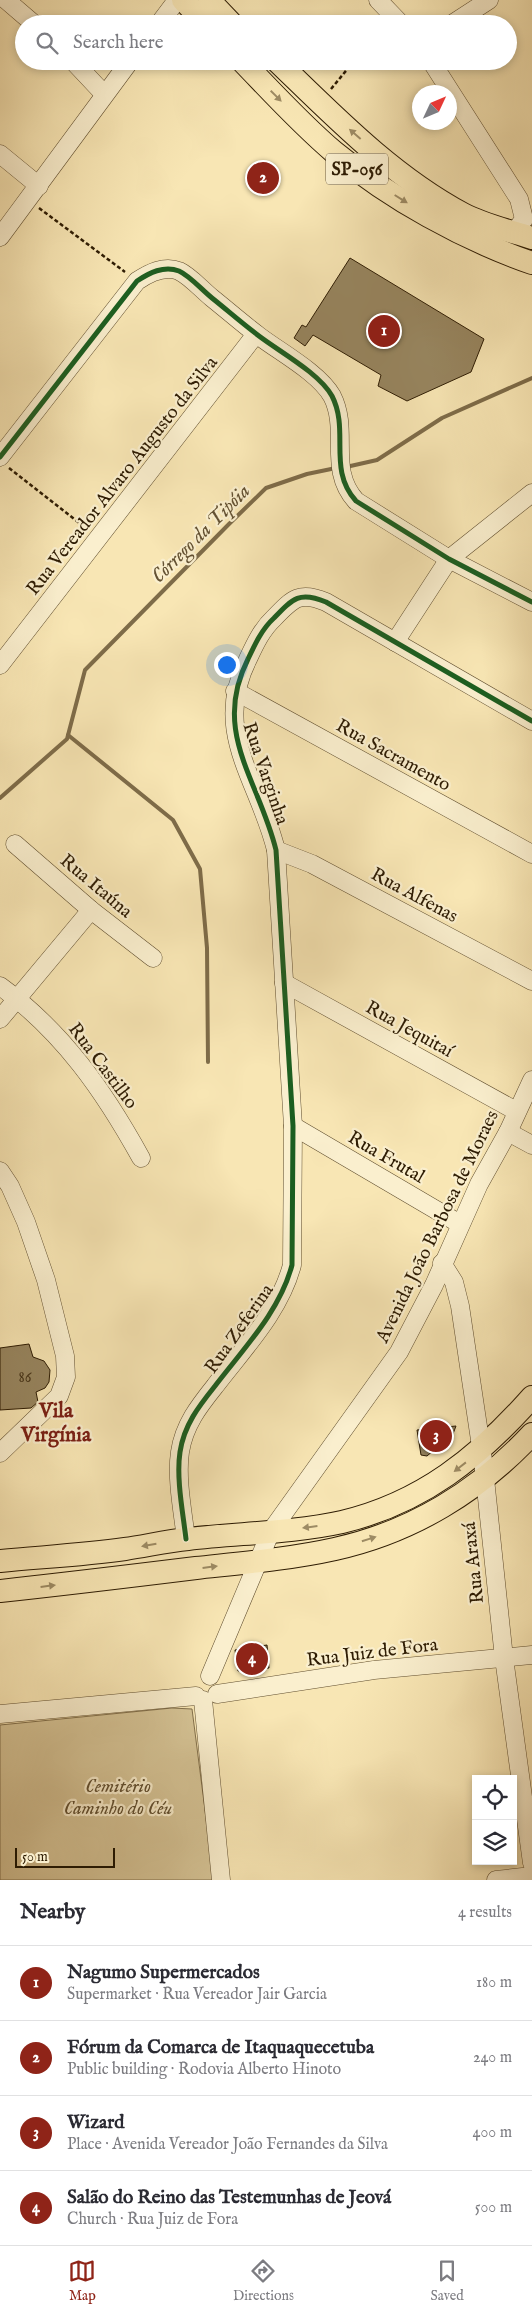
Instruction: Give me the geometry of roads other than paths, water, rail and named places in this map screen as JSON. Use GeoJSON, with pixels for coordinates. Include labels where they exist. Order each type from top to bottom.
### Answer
{"type":"FeatureCollection","features":[{"type":"Feature","properties":{"kind":"main road"},"geometry":{"type":"LineString","coordinates":[[183,0],[197,15]]}},
{"type":"Feature","properties":{"kind":"main road"},"geometry":{"type":"LineString","coordinates":[[209,0],[223,15]]}},
{"type":"Feature","properties":{"kind":"main road"},"geometry":{"type":"LineString","coordinates":[[216,0],[231,15]]}},
{"type":"Feature","properties":{"kind":"main road","name":"SP-056"},"geometry":{"type":"LineString","coordinates":[[251,70],[301,122],[334,152],[360,172],[465,236],[493,249],[532,263]]}},
{"type":"Feature","properties":{"kind":"main road","name":"SP-056"},"geometry":{"type":"LineString","coordinates":[[286,70],[326,108],[414,184],[464,215],[526,227]]}},
{"type":"Feature","properties":{"kind":"main road"},"geometry":{"type":"LineString","coordinates":[[0,1561],[124,1550],[186,1539],[341,1522],[396,1504],[453,1472],[481,1450],[532,1397]]}},
{"type":"Feature","properties":{"kind":"main road"},"geometry":{"type":"LineString","coordinates":[[0,1591],[257,1561],[336,1549],[402,1528],[449,1504],[484,1478],[532,1434]]}},
{"type":"Feature","properties":{"kind":"street"},"geometry":{"type":"LineString","coordinates":[[6,0],[24,15]]}},
{"type":"Feature","properties":{"kind":"street"},"geometry":{"type":"LineString","coordinates":[[166,15],[177,0]]}},
{"type":"Feature","properties":{"kind":"street"},"geometry":{"type":"LineString","coordinates":[[378,0],[392,15]]}},
{"type":"Feature","properties":{"kind":"street"},"geometry":{"type":"LineString","coordinates":[[466,15],[489,0]]}},
{"type":"Feature","properties":{"kind":"street"},"geometry":{"type":"LineString","coordinates":[[81,70],[104,94]]}},
{"type":"Feature","properties":{"kind":"street"},"geometry":{"type":"LineString","coordinates":[[0,237],[123,70]]}},
{"type":"Feature","properties":{"kind":"street"},"geometry":{"type":"LineString","coordinates":[[437,70],[512,185],[519,199],[526,227]]}},
{"type":"Feature","properties":{"kind":"street"},"geometry":{"type":"LineString","coordinates":[[0,154],[33,193]]}},
{"type":"Feature","properties":{"kind":"street"},"geometry":{"type":"LineString","coordinates":[[4,462],[137,281],[148,274],[162,269],[179,271],[256,334],[320,382],[331,395],[338,412],[339,458],[343,482],[347,491],[356,501],[449,559],[532,602]]}},
{"type":"Feature","properties":{"kind":"street","name":"Rua Vereador Alvaro Augusto da Silva"},"geometry":{"type":"LineString","coordinates":[[0,665],[100,539],[256,334]]}},
{"type":"Feature","properties":{"kind":"street"},"geometry":{"type":"LineString","coordinates":[[395,642],[449,559],[532,493]]}},
{"type":"Feature","properties":{"kind":"street","name":"Rua Varginha"},"geometry":{"type":"LineString","coordinates":[[293,1126],[276,850],[271,829],[244,763],[235,735],[233,716],[235,691],[243,669],[266,626],[286,606],[298,598],[310,595],[326,602],[532,721]]}},
{"type":"Feature","properties":{"kind":"street","name":"Rua Sacramento"},"geometry":{"type":"LineString","coordinates":[[235,691],[532,854]]}},
{"type":"Feature","properties":{"kind":"street","name":"Rua Itaúna"},"geometry":{"type":"LineString","coordinates":[[15,844],[91,910],[153,958]]}},
{"type":"Feature","properties":{"kind":"street","name":"Rua Alfenas"},"geometry":{"type":"LineString","coordinates":[[276,850],[312,864],[532,981]]}},
{"type":"Feature","properties":{"kind":"street"},"geometry":{"type":"LineString","coordinates":[[0,1019],[91,910]]}},
{"type":"Feature","properties":{"kind":"street","name":"Rua Jequitaí"},"geometry":{"type":"LineString","coordinates":[[284,983],[516,1111]]}},
{"type":"Feature","properties":{"kind":"street","name":"Rua Castilho"},"geometry":{"type":"LineString","coordinates":[[0,986],[17,999],[64,1043],[115,1111],[141,1158]]}},
{"type":"Feature","properties":{"kind":"street","name":"Avenida João Barbosa de Moraes"},"geometry":{"type":"LineString","coordinates":[[205,1696],[194,1688],[196,1681],[202,1676],[210,1676],[271,1531],[399,1352],[426,1301],[460,1224],[508,1132],[516,1111],[532,1080]]}},
{"type":"Feature","properties":{"kind":"street","name":"Rua Frutal"},"geometry":{"type":"LineString","coordinates":[[293,1126],[460,1224]]}},
{"type":"Feature","properties":{"kind":"street","name":"Rua Zeferina"},"geometry":{"type":"LineString","coordinates":[[186,1539],[181,1492],[180,1453],[186,1429],[198,1409],[274,1307],[287,1284],[292,1265],[293,1126]]}},
{"type":"Feature","properties":{"kind":"street"},"geometry":{"type":"LineString","coordinates":[[508,1132],[532,1145]]}},
{"type":"Feature","properties":{"kind":"street"},"geometry":{"type":"LineString","coordinates":[[0,1171],[10,1186],[26,1222],[46,1280],[65,1356],[66,1377],[59,1396],[0,1453]]}},
{"type":"Feature","properties":{"kind":"street","name":"Rua Araxá"},"geometry":{"type":"LineString","coordinates":[[442,1263],[454,1282],[460,1306],[481,1450],[504,1658],[532,1863]]}},
{"type":"Feature","properties":{"kind":"street","name":"Rua Juiz de Fora"},"geometry":{"type":"LineString","coordinates":[[0,1714],[205,1696],[374,1670],[532,1655]]}},
{"type":"Feature","properties":{"kind":"street"},"geometry":{"type":"LineString","coordinates":[[205,1696],[221,1880]]}},
{"type":"Feature","properties":{"kind":"street"},"geometry":{"type":"LineString","coordinates":[[496,1880],[532,1876]]}},
{"type":"Feature","properties":{"kind":"waterway","name":"Córrego da Tipóia"},"geometry":{"type":"LineString","coordinates":[[346,467],[377,460],[442,418],[532,378]]}},
{"type":"Feature","properties":{"kind":"waterway","name":"Córrego da Tipóia"},"geometry":{"type":"LineString","coordinates":[[0,798],[67,739],[85,670],[229,524],[266,488],[307,474],[336,468]]}},
{"type":"Feature","properties":{"kind":"waterway"},"geometry":{"type":"LineString","coordinates":[[68,735],[173,820],[200,869],[207,948],[208,1062]]}},
{"type":"Feature","properties":{"kind":"place","name":"Fórum da Comarca de Itaquaquecetuba"},"geometry":{"type":"Point","coordinates":[263,178]}},
{"type":"Feature","properties":{"kind":"place","name":"Nagumo Supermercados"},"geometry":{"type":"Point","coordinates":[384,331]}},
{"type":"Feature","properties":{"kind":"place","name":"Wizard"},"geometry":{"type":"Point","coordinates":[436,1436]}},
{"type":"Feature","properties":{"kind":"place","name":"Salão do Reino das Testemunhas de Jeová"},"geometry":{"type":"Point","coordinates":[252,1659]}},
{"type":"Feature","properties":{"kind":"district","name":"Vila Virgínia"},"geometry":{"type":"Point","coordinates":[56,1422]}},
{"type":"Feature","properties":{"kind":"park label","name":"Cemitério Caminho do Céu"},"geometry":{"type":"Point","coordinates":[118,1796]}}]}
